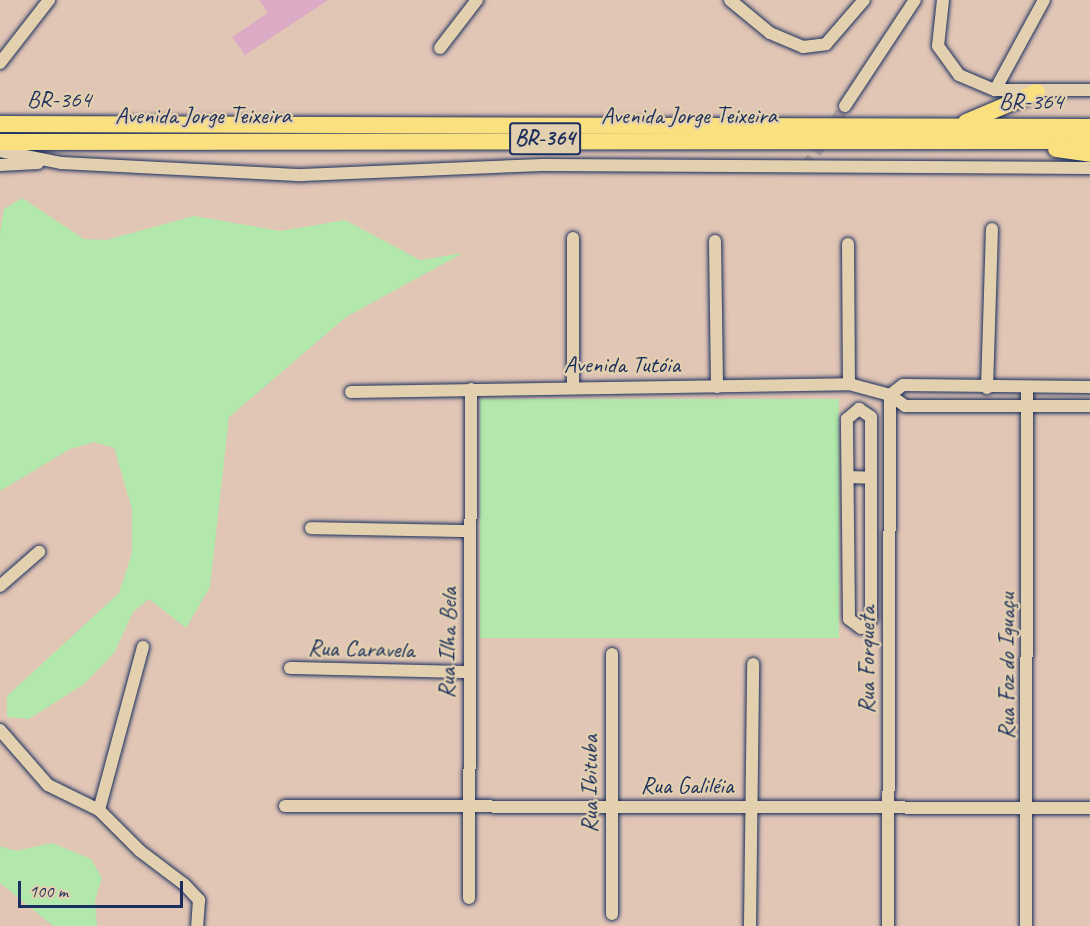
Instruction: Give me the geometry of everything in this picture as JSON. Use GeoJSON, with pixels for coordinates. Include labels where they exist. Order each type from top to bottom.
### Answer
{"type":"FeatureCollection","features":[{"type":"Feature","properties":{"kind":"highway"},"geometry":{"type":"LineString","coordinates":[[959,126],[1037,92]]}},
{"type":"Feature","properties":{"kind":"highway","name":"BR-364"},"geometry":{"type":"LineString","coordinates":[[0,124],[1090,127]]}},
{"type":"Feature","properties":{"kind":"highway"},"geometry":{"type":"LineString","coordinates":[[998,140],[1090,154]]}},
{"type":"Feature","properties":{"kind":"highway","name":"Avenida Jorge Teixeira"},"geometry":{"type":"LineString","coordinates":[[0,142],[1090,141]]}},
{"type":"Feature","properties":{"kind":"street"},"geometry":{"type":"LineString","coordinates":[[0,63],[49,0]]}},
{"type":"Feature","properties":{"kind":"street"},"geometry":{"type":"LineString","coordinates":[[440,48],[477,0]]}},
{"type":"Feature","properties":{"kind":"street"},"geometry":{"type":"LineString","coordinates":[[730,0],[770,33],[803,47],[826,44],[864,0]]}},
{"type":"Feature","properties":{"kind":"street"},"geometry":{"type":"LineString","coordinates":[[845,106],[915,0]]}},
{"type":"Feature","properties":{"kind":"street"},"geometry":{"type":"LineString","coordinates":[[943,0],[937,23],[943,59],[959,75],[995,90],[1037,92],[1090,90]]}},
{"type":"Feature","properties":{"kind":"street"},"geometry":{"type":"LineString","coordinates":[[995,90],[1044,0]]}},
{"type":"Feature","properties":{"kind":"street"},"geometry":{"type":"LineString","coordinates":[[0,152],[61,163]]}},
{"type":"Feature","properties":{"kind":"street"},"geometry":{"type":"LineString","coordinates":[[0,165],[61,163],[302,175],[543,165],[1090,168]]}},
{"type":"Feature","properties":{"kind":"street"},"geometry":{"type":"LineString","coordinates":[[987,388],[992,229]]}},
{"type":"Feature","properties":{"kind":"street"},"geometry":{"type":"LineString","coordinates":[[573,238],[573,385]]}},
{"type":"Feature","properties":{"kind":"street"},"geometry":{"type":"LineString","coordinates":[[715,241],[717,387]]}},
{"type":"Feature","properties":{"kind":"street"},"geometry":{"type":"LineString","coordinates":[[848,244],[849,384]]}},
{"type":"Feature","properties":{"kind":"street","name":"Avenida Tutóia"},"geometry":{"type":"LineString","coordinates":[[351,392],[573,385],[717,387],[849,384],[890,394],[905,406],[1090,406]]}},
{"type":"Feature","properties":{"kind":"street"},"geometry":{"type":"LineString","coordinates":[[890,394],[903,385],[987,388],[1090,387]]}},
{"type":"Feature","properties":{"kind":"street","name":"Rua Foz do Iguaçu"},"geometry":{"type":"LineString","coordinates":[[1026,926],[1029,805],[1027,387]]}},
{"type":"Feature","properties":{"kind":"street","name":"Rua Ilha Bela"},"geometry":{"type":"LineString","coordinates":[[469,898],[467,805],[471,389]]}},
{"type":"Feature","properties":{"kind":"street","name":"Rua Forqueta"},"geometry":{"type":"LineString","coordinates":[[888,926],[890,394]]}},
{"type":"Feature","properties":{"kind":"street"},"geometry":{"type":"LineString","coordinates":[[859,409],[871,417],[871,447],[871,619],[861,628],[849,619],[847,447],[848,416],[859,409]]}},
{"type":"Feature","properties":{"kind":"street"},"geometry":{"type":"LineString","coordinates":[[847,447],[871,447]]}},
{"type":"Feature","properties":{"kind":"street"},"geometry":{"type":"LineString","coordinates":[[871,463],[888,463]]}},
{"type":"Feature","properties":{"kind":"street"},"geometry":{"type":"LineString","coordinates":[[848,477],[871,477]]}},
{"type":"Feature","properties":{"kind":"street"},"geometry":{"type":"LineString","coordinates":[[311,528],[469,531]]}},
{"type":"Feature","properties":{"kind":"street"},"geometry":{"type":"LineString","coordinates":[[0,585],[39,552]]}},
{"type":"Feature","properties":{"kind":"street"},"geometry":{"type":"LineString","coordinates":[[99,810],[143,647]]}},
{"type":"Feature","properties":{"kind":"street","name":"Rua Ibituba"},"geometry":{"type":"LineString","coordinates":[[612,654],[610,807],[612,914]]}},
{"type":"Feature","properties":{"kind":"street"},"geometry":{"type":"LineString","coordinates":[[750,926],[753,664]]}},
{"type":"Feature","properties":{"kind":"street","name":"Rua Caravela"},"geometry":{"type":"LineString","coordinates":[[290,668],[468,672]]}},
{"type":"Feature","properties":{"kind":"street"},"geometry":{"type":"LineString","coordinates":[[0,730],[48,785],[99,810],[193,893],[200,905],[197,926]]}},
{"type":"Feature","properties":{"kind":"street","name":"Rua Galiléia"},"geometry":{"type":"LineString","coordinates":[[285,806],[1029,805],[1090,808]]}},
{"type":"Feature","properties":{"kind":"green space"},"geometry":{"type":"Polygon","coordinates":[[[22,198],[84,239],[106,240],[194,216],[280,231],[345,220],[420,260],[463,253],[346,317],[229,417],[210,587],[186,628],[149,599],[133,612],[114,653],[84,684],[29,719],[7,717],[7,696],[119,593],[132,553],[132,509],[114,448],[94,442],[70,449],[0,491],[0,233],[4,209],[22,198]]]}},
{"type":"Feature","properties":{"kind":"green space"},"geometry":{"type":"Polygon","coordinates":[[[480,399],[839,399],[839,638],[480,638],[480,399]]]}},
{"type":"Feature","properties":{"kind":"green space"},"geometry":{"type":"Polygon","coordinates":[[[52,843],[91,859],[102,878],[95,900],[97,926],[53,926],[0,883],[0,846],[16,851],[52,843]]]}},
{"type":"Feature","properties":{"kind":"building"},"geometry":{"type":"Polygon","coordinates":[[[259,0],[328,0],[245,55],[232,37],[268,13],[259,0]]]}},
{"type":"Feature","properties":{"kind":"tunnel"},"geometry":{"type":"LineString","coordinates":[[806,168],[845,106]]}}]}
